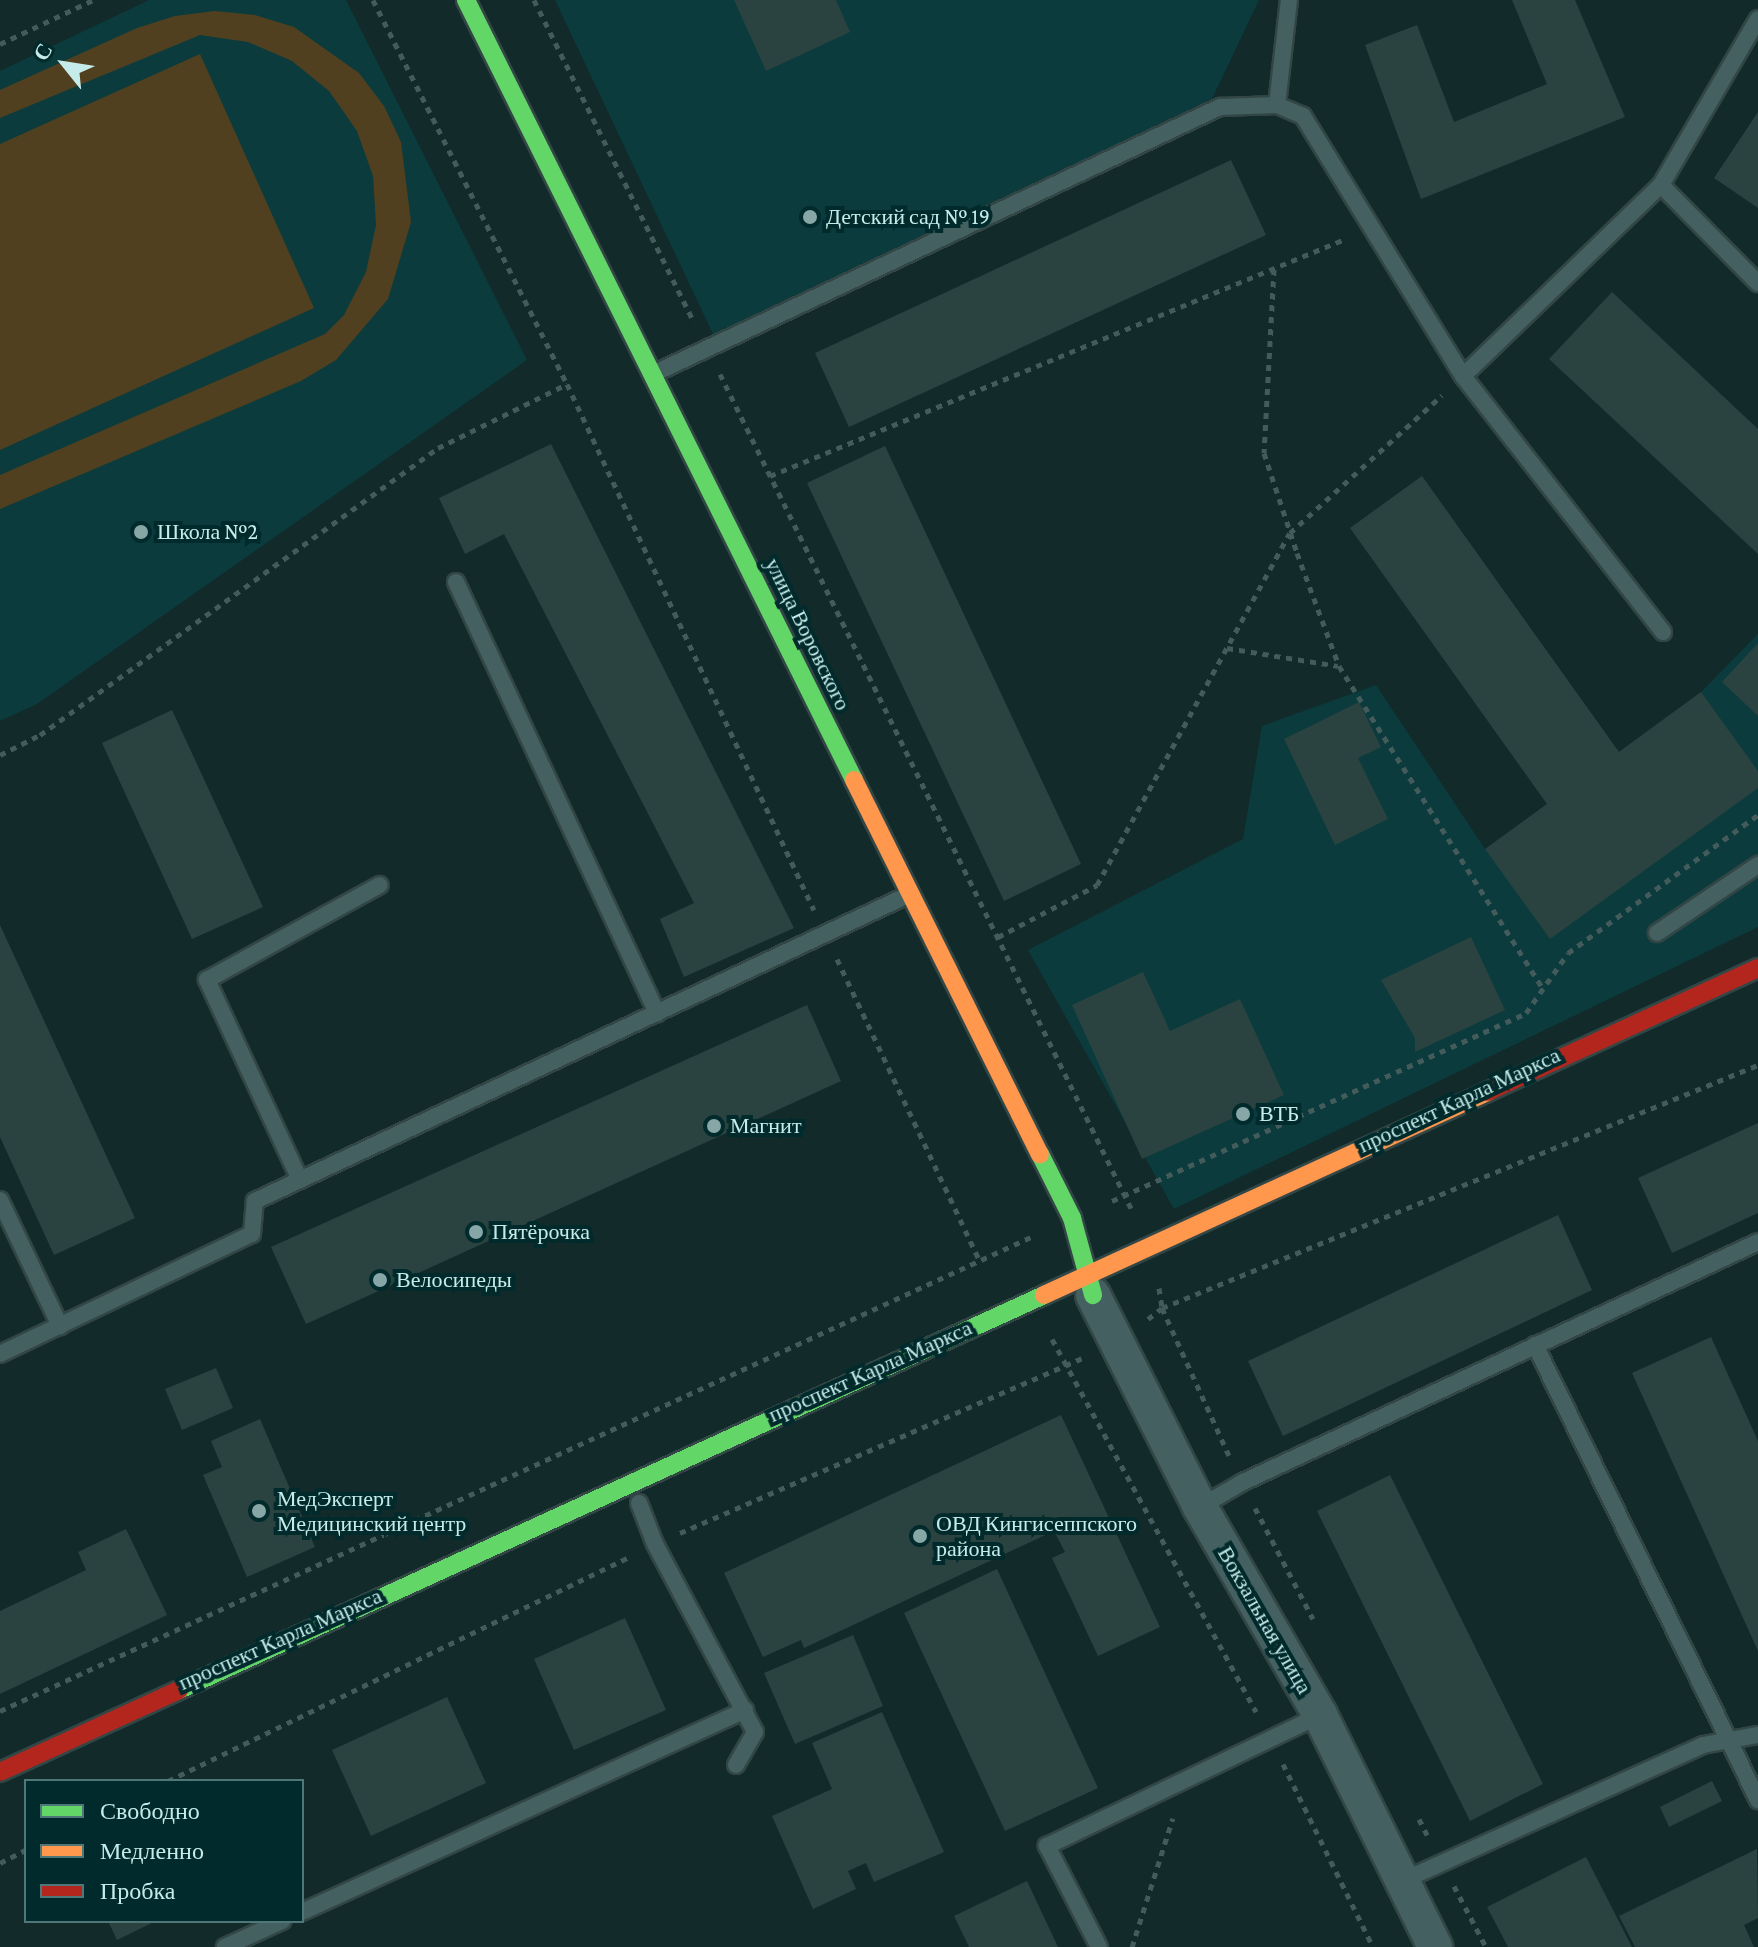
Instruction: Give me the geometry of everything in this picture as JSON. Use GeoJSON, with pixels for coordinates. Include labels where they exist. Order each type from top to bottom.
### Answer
{"type":"FeatureCollection","features":[{"type":"Feature","properties":{"kind":"main road","name":"улица Воровского"},"geometry":{"type":"LineString","coordinates":[[466,0],[1072,1218],[1087,1290]]}},
{"type":"Feature","properties":{"kind":"main road"},"geometry":{"type":"LineString","coordinates":[[0,1772],[1033,1303],[1087,1290],[1148,1247],[1758,968]]}},
{"type":"Feature","properties":{"kind":"main road","name":"проспект Карла Маркса"},"geometry":{"type":"LineString","coordinates":[[1087,1290],[1155,1265],[1758,989]]}},
{"type":"Feature","properties":{"kind":"main road","name":"проспект Карла Маркса"},"geometry":{"type":"LineString","coordinates":[[31,1779],[494,1569]]}},
{"type":"Feature","properties":{"kind":"main road","name":"проспект Карла Маркса"},"geometry":{"type":"LineString","coordinates":[[0,1793],[24,1782]]}},
{"type":"Feature","properties":{"kind":"street","name":"Вокзальная улица"},"geometry":{"type":"LineString","coordinates":[[1087,1290],[1118,1342],[1200,1507],[1320,1715],[1435,1947]]}},
{"type":"Feature","properties":{"kind":"lane"},"geometry":{"type":"LineString","coordinates":[[1277,105],[1289,0]]}},
{"type":"Feature","properties":{"kind":"lane"},"geometry":{"type":"LineString","coordinates":[[1463,376],[1661,185],[1758,19]]}},
{"type":"Feature","properties":{"kind":"lane"},"geometry":{"type":"LineString","coordinates":[[652,375],[1220,107],[1277,105],[1303,116],[1463,376],[1663,632]]}},
{"type":"Feature","properties":{"kind":"lane"},"geometry":{"type":"LineString","coordinates":[[1661,185],[1758,283]]}},
{"type":"Feature","properties":{"kind":"lane"},"geometry":{"type":"LineString","coordinates":[[456,582],[657,1013]]}},
{"type":"Feature","properties":{"kind":"lane"},"geometry":{"type":"LineString","coordinates":[[1657,933],[1758,865]]}},
{"type":"Feature","properties":{"kind":"lane"},"geometry":{"type":"LineString","coordinates":[[300,1180],[207,980],[380,885]]}},
{"type":"Feature","properties":{"kind":"lane"},"geometry":{"type":"LineString","coordinates":[[0,1354],[252,1234],[255,1201],[911,894]]}},
{"type":"Feature","properties":{"kind":"lane"},"geometry":{"type":"LineString","coordinates":[[0,1200],[60,1326]]}},
{"type":"Feature","properties":{"kind":"lane"},"geometry":{"type":"LineString","coordinates":[[1200,1507],[1241,1483],[1758,1242]]}},
{"type":"Feature","properties":{"kind":"lane"},"geometry":{"type":"LineString","coordinates":[[1535,1345],[1758,1800]]}},
{"type":"Feature","properties":{"kind":"lane"},"geometry":{"type":"LineString","coordinates":[[639,1503],[655,1544],[755,1732],[736,1765]]}},
{"type":"Feature","properties":{"kind":"lane"},"geometry":{"type":"LineString","coordinates":[[304,1911],[745,1710]]}},
{"type":"Feature","properties":{"kind":"lane"},"geometry":{"type":"LineString","coordinates":[[1099,1947],[1047,1846],[1320,1715]]}},
{"type":"Feature","properties":{"kind":"lane"},"geometry":{"type":"LineString","coordinates":[[1402,1881],[1703,1745],[1758,1735]]}},
{"type":"Feature","properties":{"kind":"lane"},"geometry":{"type":"LineString","coordinates":[[225,1947],[278,1923]]}},
{"type":"Feature","properties":{"kind":"path"},"geometry":{"type":"LineString","coordinates":[[0,44],[93,0]]}},
{"type":"Feature","properties":{"kind":"path"},"geometry":{"type":"LineString","coordinates":[[373,0],[567,384],[979,1260]]}},
{"type":"Feature","properties":{"kind":"path"},"geometry":{"type":"LineString","coordinates":[[534,0],[1148,1247]]}},
{"type":"Feature","properties":{"kind":"path"},"geometry":{"type":"LineString","coordinates":[[770,476],[1372,228]]}},
{"type":"Feature","properties":{"kind":"path"},"geometry":{"type":"LineString","coordinates":[[1274,269],[1264,453],[1339,666],[1543,989]]}},
{"type":"Feature","properties":{"kind":"path"},"geometry":{"type":"LineString","coordinates":[[998,937],[1097,885],[1290,533],[1463,376]]}},
{"type":"Feature","properties":{"kind":"path"},"geometry":{"type":"LineString","coordinates":[[0,755],[40,735],[438,448],[567,384]]}},
{"type":"Feature","properties":{"kind":"path"},"geometry":{"type":"LineString","coordinates":[[1227,648],[1339,666]]}},
{"type":"Feature","properties":{"kind":"path"},"geometry":{"type":"LineString","coordinates":[[0,1711],[979,1260],[1526,1013],[1568,953],[1758,815]]}},
{"type":"Feature","properties":{"kind":"path"},"geometry":{"type":"LineString","coordinates":[[172,1779],[655,1544],[1118,1342],[1162,1308],[1758,1065]]}},
{"type":"Feature","properties":{"kind":"path"},"geometry":{"type":"LineString","coordinates":[[1009,1247],[1033,1303],[1270,1738],[1373,1947]]}},
{"type":"Feature","properties":{"kind":"path"},"geometry":{"type":"LineString","coordinates":[[1155,1265],[1162,1308],[1241,1483],[1316,1624]]}},
{"type":"Feature","properties":{"kind":"path"},"geometry":{"type":"LineString","coordinates":[[1132,1947],[1186,1780]]}},
{"type":"Feature","properties":{"kind":"path"},"geometry":{"type":"LineString","coordinates":[[1412,1807],[1486,1947]]}},
{"type":"Feature","properties":{"kind":"path"},"geometry":{"type":"LineString","coordinates":[[0,1863],[24,1851]]}},
{"type":"Feature","properties":{"kind":"shaded area","name":"Школа №2"},"geometry":{"type":"Polygon","coordinates":[[[149,0],[346,0],[527,360],[37,704],[0,721],[0,71],[149,0]]]}},
{"type":"Feature","properties":{"kind":"shaded area","name":"Детский сад № 19"},"geometry":{"type":"Polygon","coordinates":[[[555,0],[1259,0],[1212,99],[713,334],[555,0]]]}},
{"type":"Feature","properties":{"kind":"shaded area"},"geometry":{"type":"Polygon","coordinates":[[[215,11],[255,15],[294,27],[359,73],[384,106],[401,142],[411,222],[388,299],[336,360],[301,381],[0,509],[0,475],[325,334],[344,315],[366,272],[376,225],[373,176],[357,131],[329,91],[292,61],[248,42],[200,35],[0,118],[0,90],[137,28],[175,16],[215,11]]]}},
{"type":"Feature","properties":{"kind":"shaded area"},"geometry":{"type":"Polygon","coordinates":[[[200,54],[314,308],[0,450],[0,144],[200,54]]]}},
{"type":"Feature","properties":{"kind":"shaded area"},"geometry":{"type":"Polygon","coordinates":[[[1758,634],[1758,927],[1174,1209],[1028,950],[1243,839],[1262,726],[1376,685],[1485,849],[1701,692],[1758,634]]]}},
{"type":"Feature","properties":{"kind":"building"},"geometry":{"type":"Polygon","coordinates":[[[734,0],[836,0],[850,32],[766,71],[734,0]]]}},
{"type":"Feature","properties":{"kind":"building"},"geometry":{"type":"Polygon","coordinates":[[[1512,0],[1575,0],[1625,117],[1421,199],[1365,45],[1417,25],[1454,122],[1547,84],[1512,0]]]}},
{"type":"Feature","properties":{"kind":"building"},"geometry":{"type":"Polygon","coordinates":[[[1758,112],[1758,208],[1714,178],[1758,112]]]}},
{"type":"Feature","properties":{"kind":"building"},"geometry":{"type":"Polygon","coordinates":[[[1231,160],[1266,235],[849,427],[815,353],[1231,160]]]}},
{"type":"Feature","properties":{"kind":"building"},"geometry":{"type":"Polygon","coordinates":[[[1612,292],[1758,429],[1758,554],[1549,359],[1612,292]]]}},
{"type":"Feature","properties":{"kind":"building"},"geometry":{"type":"Polygon","coordinates":[[[551,444],[794,928],[684,977],[660,919],[694,903],[504,534],[465,554],[439,498],[551,444]]]}},
{"type":"Feature","properties":{"kind":"building"},"geometry":{"type":"Polygon","coordinates":[[[885,446],[1081,864],[1004,901],[807,483],[885,446]]]}},
{"type":"Feature","properties":{"kind":"building"},"geometry":{"type":"Polygon","coordinates":[[[1422,476],[1619,752],[1701,692],[1758,771],[1758,788],[1550,939],[1485,849],[1547,804],[1350,528],[1422,476]]]}},
{"type":"Feature","properties":{"kind":"building"},"geometry":{"type":"Polygon","coordinates":[[[1758,643],[1758,716],[1722,682],[1758,643]]]}},
{"type":"Feature","properties":{"kind":"building"},"geometry":{"type":"Polygon","coordinates":[[[1359,702],[1381,747],[1358,758],[1388,819],[1335,845],[1284,739],[1359,702]]]}},
{"type":"Feature","properties":{"kind":"building"},"geometry":{"type":"Polygon","coordinates":[[[172,710],[263,907],[192,939],[102,743],[172,710]]]}},
{"type":"Feature","properties":{"kind":"building"},"geometry":{"type":"Polygon","coordinates":[[[0,925],[135,1218],[54,1255],[0,1137],[0,925]]]}},
{"type":"Feature","properties":{"kind":"building"},"geometry":{"type":"Polygon","coordinates":[[[1471,937],[1505,1010],[1415,1052],[1415,1038],[1381,980],[1471,937]]]}},
{"type":"Feature","properties":{"kind":"building"},"geometry":{"type":"Polygon","coordinates":[[[1143,972],[1170,1031],[1240,999],[1284,1095],[1142,1159],[1072,1005],[1143,972]]]}},
{"type":"Feature","properties":{"kind":"building"},"geometry":{"type":"Polygon","coordinates":[[[807,1005],[841,1081],[306,1324],[271,1247],[807,1005]]]}},
{"type":"Feature","properties":{"kind":"building"},"geometry":{"type":"Polygon","coordinates":[[[1758,1123],[1758,1213],[1672,1253],[1638,1178],[1758,1123]]]}},
{"type":"Feature","properties":{"kind":"building"},"geometry":{"type":"Polygon","coordinates":[[[1558,1215],[1592,1290],[1283,1436],[1248,1361],[1558,1215]]]}},
{"type":"Feature","properties":{"kind":"building"},"geometry":{"type":"Polygon","coordinates":[[[1711,1337],[1758,1441],[1758,1651],[1632,1373],[1711,1337]]]}},
{"type":"Feature","properties":{"kind":"building"},"geometry":{"type":"Polygon","coordinates":[[[216,1368],[233,1408],[182,1430],[165,1389],[216,1368]]]}},
{"type":"Feature","properties":{"kind":"building"},"geometry":{"type":"Polygon","coordinates":[[[1061,1415],[1160,1627],[1098,1656],[1052,1558],[1065,1552],[1054,1531],[804,1648],[801,1640],[763,1657],[724,1573],[1061,1415]]]}},
{"type":"Feature","properties":{"kind":"building","name":"МедЭксперт Медицинский центр"},"geometry":{"type":"Polygon","coordinates":[[[260,1419],[315,1547],[247,1577],[203,1475],[222,1467],[211,1441],[260,1419]]]}},
{"type":"Feature","properties":{"kind":"building"},"geometry":{"type":"Polygon","coordinates":[[[1390,1475],[1543,1784],[1470,1821],[1317,1511],[1390,1475]]]}},
{"type":"Feature","properties":{"kind":"building"},"geometry":{"type":"Polygon","coordinates":[[[126,1529],[167,1615],[0,1694],[0,1611],[86,1570],[78,1552],[126,1529]]]}},
{"type":"Feature","properties":{"kind":"building"},"geometry":{"type":"Polygon","coordinates":[[[997,1569],[1098,1788],[1005,1831],[904,1613],[997,1569]]]}},
{"type":"Feature","properties":{"kind":"building"},"geometry":{"type":"Polygon","coordinates":[[[625,1618],[666,1710],[574,1750],[534,1659],[625,1618]]]}},
{"type":"Feature","properties":{"kind":"building"},"geometry":{"type":"Polygon","coordinates":[[[853,1635],[883,1706],[795,1744],[764,1673],[853,1635]]]}},
{"type":"Feature","properties":{"kind":"building"},"geometry":{"type":"Polygon","coordinates":[[[447,1697],[486,1783],[371,1836],[332,1750],[447,1697]]]}},
{"type":"Feature","properties":{"kind":"building"},"geometry":{"type":"Polygon","coordinates":[[[882,1712],[944,1852],[874,1882],[866,1863],[848,1871],[856,1889],[813,1909],[772,1816],[832,1789],[812,1743],[882,1712]]]}},
{"type":"Feature","properties":{"kind":"building"},"geometry":{"type":"Polygon","coordinates":[[[1712,1781],[1722,1801],[1669,1827],[1660,1807],[1712,1781]]]}},
{"type":"Feature","properties":{"kind":"building"},"geometry":{"type":"Polygon","coordinates":[[[1757,1849],[1758,1918],[1744,1925],[1754,1947],[1635,1947],[1619,1916],[1757,1849]]]}},
{"type":"Feature","properties":{"kind":"building"},"geometry":{"type":"Polygon","coordinates":[[[1586,1857],[1632,1947],[1508,1947],[1487,1907],[1586,1857]]]}},
{"type":"Feature","properties":{"kind":"building"},"geometry":{"type":"Polygon","coordinates":[[[1027,1881],[1058,1947],[969,1947],[954,1916],[1027,1881]]]}},
{"type":"Feature","properties":{"kind":"building"},"geometry":{"type":"Polygon","coordinates":[[[109,1923],[152,1923],[117,1940],[109,1923]]]}},
{"type":"Feature","properties":{"kind":"traffic: fast"},"geometry":{"type":"LineString","coordinates":[[466,0],[854,780]]}},
{"type":"Feature","properties":{"kind":"traffic: fast"},"geometry":{"type":"LineString","coordinates":[[1040,1154],[1072,1218],[1093,1295]]}},
{"type":"Feature","properties":{"kind":"traffic: fast"},"geometry":{"type":"LineString","coordinates":[[179,1690],[1044,1295]]}},
{"type":"Feature","properties":{"kind":"traffic: slow"},"geometry":{"type":"LineString","coordinates":[[854,780],[1040,1154]]}},
{"type":"Feature","properties":{"kind":"traffic: slow"},"geometry":{"type":"LineString","coordinates":[[1044,1295],[1487,1092]]}},
{"type":"Feature","properties":{"kind":"traffic: jam"},"geometry":{"type":"LineString","coordinates":[[1487,1092],[1758,968]]}},
{"type":"Feature","properties":{"kind":"traffic: jam"},"geometry":{"type":"LineString","coordinates":[[0,1772],[179,1690]]}},
{"type":"Feature","properties":{"kind":"place","name":"Детский сад № 19"},"geometry":{"type":"Point","coordinates":[810,217]}},
{"type":"Feature","properties":{"kind":"place","name":"Школа №2"},"geometry":{"type":"Point","coordinates":[141,532]}},
{"type":"Feature","properties":{"kind":"place","name":"ВТБ"},"geometry":{"type":"Point","coordinates":[1243,1114]}},
{"type":"Feature","properties":{"kind":"place","name":"Магнит"},"geometry":{"type":"Point","coordinates":[714,1126]}},
{"type":"Feature","properties":{"kind":"place","name":"Пятёрочка"},"geometry":{"type":"Point","coordinates":[476,1232]}},
{"type":"Feature","properties":{"kind":"place","name":"Велосипеды"},"geometry":{"type":"Point","coordinates":[380,1280]}},
{"type":"Feature","properties":{"kind":"place","name":"МедЭксперт Медицинский центр"},"geometry":{"type":"Point","coordinates":[259,1511]}},
{"type":"Feature","properties":{"kind":"place","name":"ОВД Кингисеппского района"},"geometry":{"type":"Point","coordinates":[920,1536]}}]}
